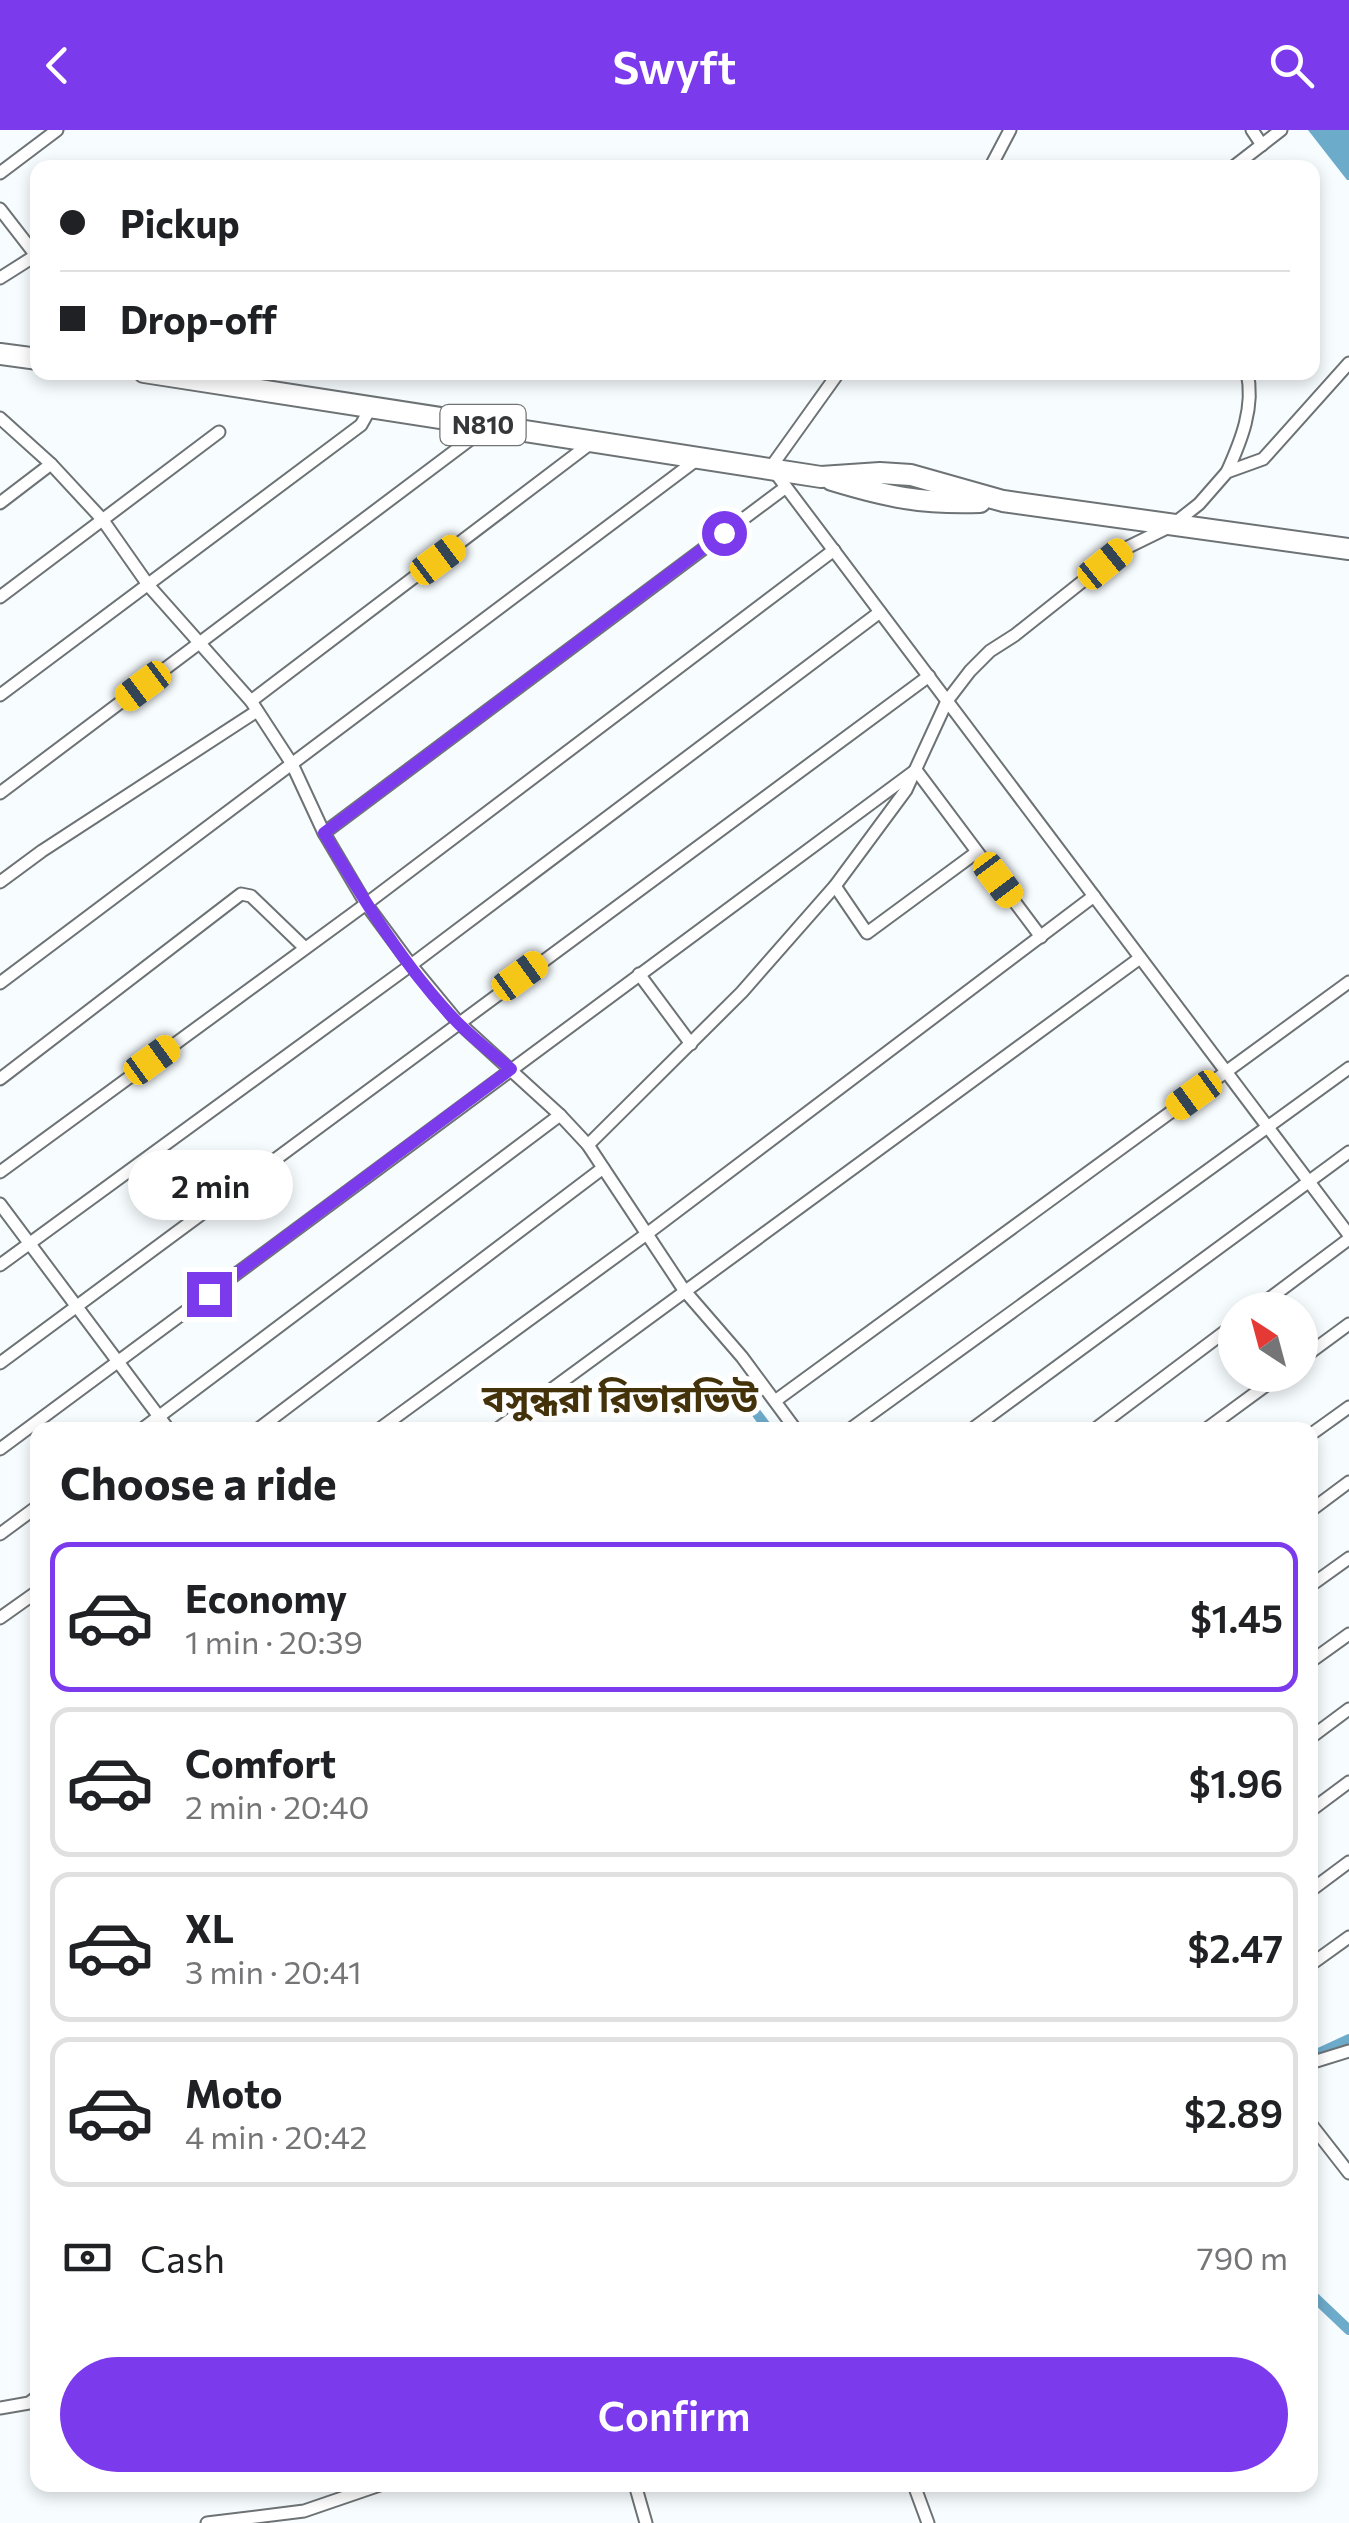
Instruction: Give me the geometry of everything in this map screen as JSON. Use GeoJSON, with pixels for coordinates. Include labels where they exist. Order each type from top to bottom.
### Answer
{"type":"FeatureCollection","features":[{"type":"Feature","properties":{"kind":"highway"},"geometry":{"type":"LineString","coordinates":[[0,354],[30,358]]}},
{"type":"Feature","properties":{"kind":"highway","name":"N810"},"geometry":{"type":"LineString","coordinates":[[193,380],[771,466],[924,503],[1003,501],[1349,548]]}},
{"type":"Feature","properties":{"kind":"street"},"geometry":{"type":"LineString","coordinates":[[0,174],[57,130]]}},
{"type":"Feature","properties":{"kind":"street"},"geometry":{"type":"LineString","coordinates":[[994,160],[1010,130]]}},
{"type":"Feature","properties":{"kind":"street"},"geometry":{"type":"LineString","coordinates":[[1252,130],[1262,144]]}},
{"type":"Feature","properties":{"kind":"street"},"geometry":{"type":"LineString","coordinates":[[1242,160],[1281,130]]}},
{"type":"Feature","properties":{"kind":"street"},"geometry":{"type":"LineString","coordinates":[[0,209],[30,247]]}},
{"type":"Feature","properties":{"kind":"street"},"geometry":{"type":"LineString","coordinates":[[0,278],[30,260]]}},
{"type":"Feature","properties":{"kind":"street"},"geometry":{"type":"LineString","coordinates":[[1226,472],[1263,459],[1347,370]]}},
{"type":"Feature","properties":{"kind":"street"},"geometry":{"type":"LineString","coordinates":[[833,380],[771,466],[1349,1237],[1277,1292]]}},
{"type":"Feature","properties":{"kind":"street"},"geometry":{"type":"LineString","coordinates":[[588,1146],[691,1044],[835,886],[887,820],[916,770],[947,701],[990,651],[1122,550],[1171,526],[1199,504],[1226,472],[1239,446],[1252,394],[1249,380]]}},
{"type":"Feature","properties":{"kind":"street"},"geometry":{"type":"LineString","coordinates":[[0,694],[361,425],[370,409]]}},
{"type":"Feature","properties":{"kind":"street"},"geometry":{"type":"LineString","coordinates":[[0,418],[51,464],[102,519],[149,586],[254,706],[292,764],[324,833],[366,904],[411,965],[458,1022],[560,1114],[588,1146],[684,1290],[790,1422]]}},
{"type":"Feature","properties":{"kind":"street"},"geometry":{"type":"LineString","coordinates":[[0,793],[488,426]]}},
{"type":"Feature","properties":{"kind":"street"},"geometry":{"type":"LineString","coordinates":[[0,597],[219,432]]}},
{"type":"Feature","properties":{"kind":"street"},"geometry":{"type":"LineString","coordinates":[[0,882],[254,706],[594,441]]}},
{"type":"Feature","properties":{"kind":"street"},"geometry":{"type":"LineString","coordinates":[[0,983],[700,458]]}},
{"type":"Feature","properties":{"kind":"street"},"geometry":{"type":"LineString","coordinates":[[0,503],[51,464]]}},
{"type":"Feature","properties":{"kind":"street"},"geometry":{"type":"LineString","coordinates":[[324,833],[786,487]]}},
{"type":"Feature","properties":{"kind":"street"},"geometry":{"type":"LineString","coordinates":[[0,1172],[366,904],[834,550]]}},
{"type":"Feature","properties":{"kind":"street"},"geometry":{"type":"LineString","coordinates":[[0,1266],[411,965],[880,612]]}},
{"type":"Feature","properties":{"kind":"street"},"geometry":{"type":"LineString","coordinates":[[0,1363],[929,676]]}},
{"type":"Feature","properties":{"kind":"street"},"geometry":{"type":"LineString","coordinates":[[916,770],[1040,937]]}},
{"type":"Feature","properties":{"kind":"street"},"geometry":{"type":"LineString","coordinates":[[38,1422],[916,770]]}},
{"type":"Feature","properties":{"kind":"street"},"geometry":{"type":"LineString","coordinates":[[835,886],[866,933],[977,852]]}},
{"type":"Feature","properties":{"kind":"street"},"geometry":{"type":"LineString","coordinates":[[0,1079],[241,894],[251,896],[305,948]]}},
{"type":"Feature","properties":{"kind":"street"},"geometry":{"type":"LineString","coordinates":[[389,1422],[1094,896]]}},
{"type":"Feature","properties":{"kind":"street"},"geometry":{"type":"LineString","coordinates":[[507,1422],[1140,958]]}},
{"type":"Feature","properties":{"kind":"street"},"geometry":{"type":"LineString","coordinates":[[639,974],[691,1044]]}},
{"type":"Feature","properties":{"kind":"street"},"geometry":{"type":"LineString","coordinates":[[775,1401],[1349,982]]}},
{"type":"Feature","properties":{"kind":"street"},"geometry":{"type":"LineString","coordinates":[[860,1422],[1349,1068]]}},
{"type":"Feature","properties":{"kind":"street"},"geometry":{"type":"LineString","coordinates":[[152,1422],[560,1114]]}},
{"type":"Feature","properties":{"kind":"street"},"geometry":{"type":"LineString","coordinates":[[982,1422],[1349,1152]]}},
{"type":"Feature","properties":{"kind":"street"},"geometry":{"type":"LineString","coordinates":[[268,1422],[603,1168]]}},
{"type":"Feature","properties":{"kind":"street"},"geometry":{"type":"LineString","coordinates":[[0,1204],[163,1422]]}},
{"type":"Feature","properties":{"kind":"street"},"geometry":{"type":"LineString","coordinates":[[1318,1347],[1349,1324]]}},
{"type":"Feature","properties":{"kind":"street"},"geometry":{"type":"LineString","coordinates":[[1105,1422],[1218,1337]]}},
{"type":"Feature","properties":{"kind":"street"},"geometry":{"type":"LineString","coordinates":[[1216,1422],[1257,1392]]}},
{"type":"Feature","properties":{"kind":"street"},"geometry":{"type":"LineString","coordinates":[[1318,1429],[1349,1407]]}},
{"type":"Feature","properties":{"kind":"street"},"geometry":{"type":"LineString","coordinates":[[0,1450],[30,1428]]}},
{"type":"Feature","properties":{"kind":"street"},"geometry":{"type":"LineString","coordinates":[[1318,1505],[1349,1482]]}},
{"type":"Feature","properties":{"kind":"street"},"geometry":{"type":"LineString","coordinates":[[0,1534],[30,1512]]}},
{"type":"Feature","properties":{"kind":"street"},"geometry":{"type":"LineString","coordinates":[[1318,1580],[1349,1558]]}},
{"type":"Feature","properties":{"kind":"street"},"geometry":{"type":"LineString","coordinates":[[0,1618],[30,1597]]}},
{"type":"Feature","properties":{"kind":"street"},"geometry":{"type":"LineString","coordinates":[[1318,1656],[1349,1634]]}},
{"type":"Feature","properties":{"kind":"street"},"geometry":{"type":"LineString","coordinates":[[1318,1732],[1349,1709]]}},
{"type":"Feature","properties":{"kind":"street"},"geometry":{"type":"LineString","coordinates":[[1318,1804],[1349,1782]]}},
{"type":"Feature","properties":{"kind":"street"},"geometry":{"type":"LineString","coordinates":[[1318,1885],[1349,1862]]}},
{"type":"Feature","properties":{"kind":"street"},"geometry":{"type":"LineString","coordinates":[[1318,1960],[1349,1937]]}},
{"type":"Feature","properties":{"kind":"street"},"geometry":{"type":"LineString","coordinates":[[1318,2060],[1349,2050]]}},
{"type":"Feature","properties":{"kind":"street"},"geometry":{"type":"LineString","coordinates":[[1318,2133],[1349,2173]]}},
{"type":"Feature","properties":{"kind":"street"},"geometry":{"type":"LineString","coordinates":[[0,2408],[30,2402]]}},
{"type":"Feature","properties":{"kind":"street"},"geometry":{"type":"LineString","coordinates":[[349,2492],[352,2497]]}},
{"type":"Feature","properties":{"kind":"street"},"geometry":{"type":"LineString","coordinates":[[207,2523],[304,2511],[364,2492]]}},
{"type":"Feature","properties":{"kind":"street"},"geometry":{"type":"LineString","coordinates":[[637,2492],[646,2523]]}},
{"type":"Feature","properties":{"kind":"street"},"geometry":{"type":"LineString","coordinates":[[917,2492],[928,2523]]}},
{"type":"Feature","properties":{"kind":"water"},"geometry":{"type":"Polygon","coordinates":[[[1308,130],[1349,130],[1349,180],[1347,180],[1308,130]]]}},
{"type":"Feature","properties":{"kind":"waterway"},"geometry":{"type":"LineString","coordinates":[[734,1383],[763,1422]]}},
{"type":"Feature","properties":{"kind":"waterway"},"geometry":{"type":"LineString","coordinates":[[1318,2053],[1349,2039]]}},
{"type":"Feature","properties":{"kind":"waterway"},"geometry":{"type":"LineString","coordinates":[[1318,2301],[1349,2330]]}},
{"type":"Feature","properties":{"kind":"district","name":"বসুন্ধরা রিভারভিউ"},"geometry":{"type":"Point","coordinates":[620,1399]}},
{"type":"Feature","properties":{"kind":"route"},"geometry":{"type":"LineString","coordinates":[[209,1294],[511,1069],[458,1022],[411,965],[366,904],[324,833],[724,533]]}}]}
